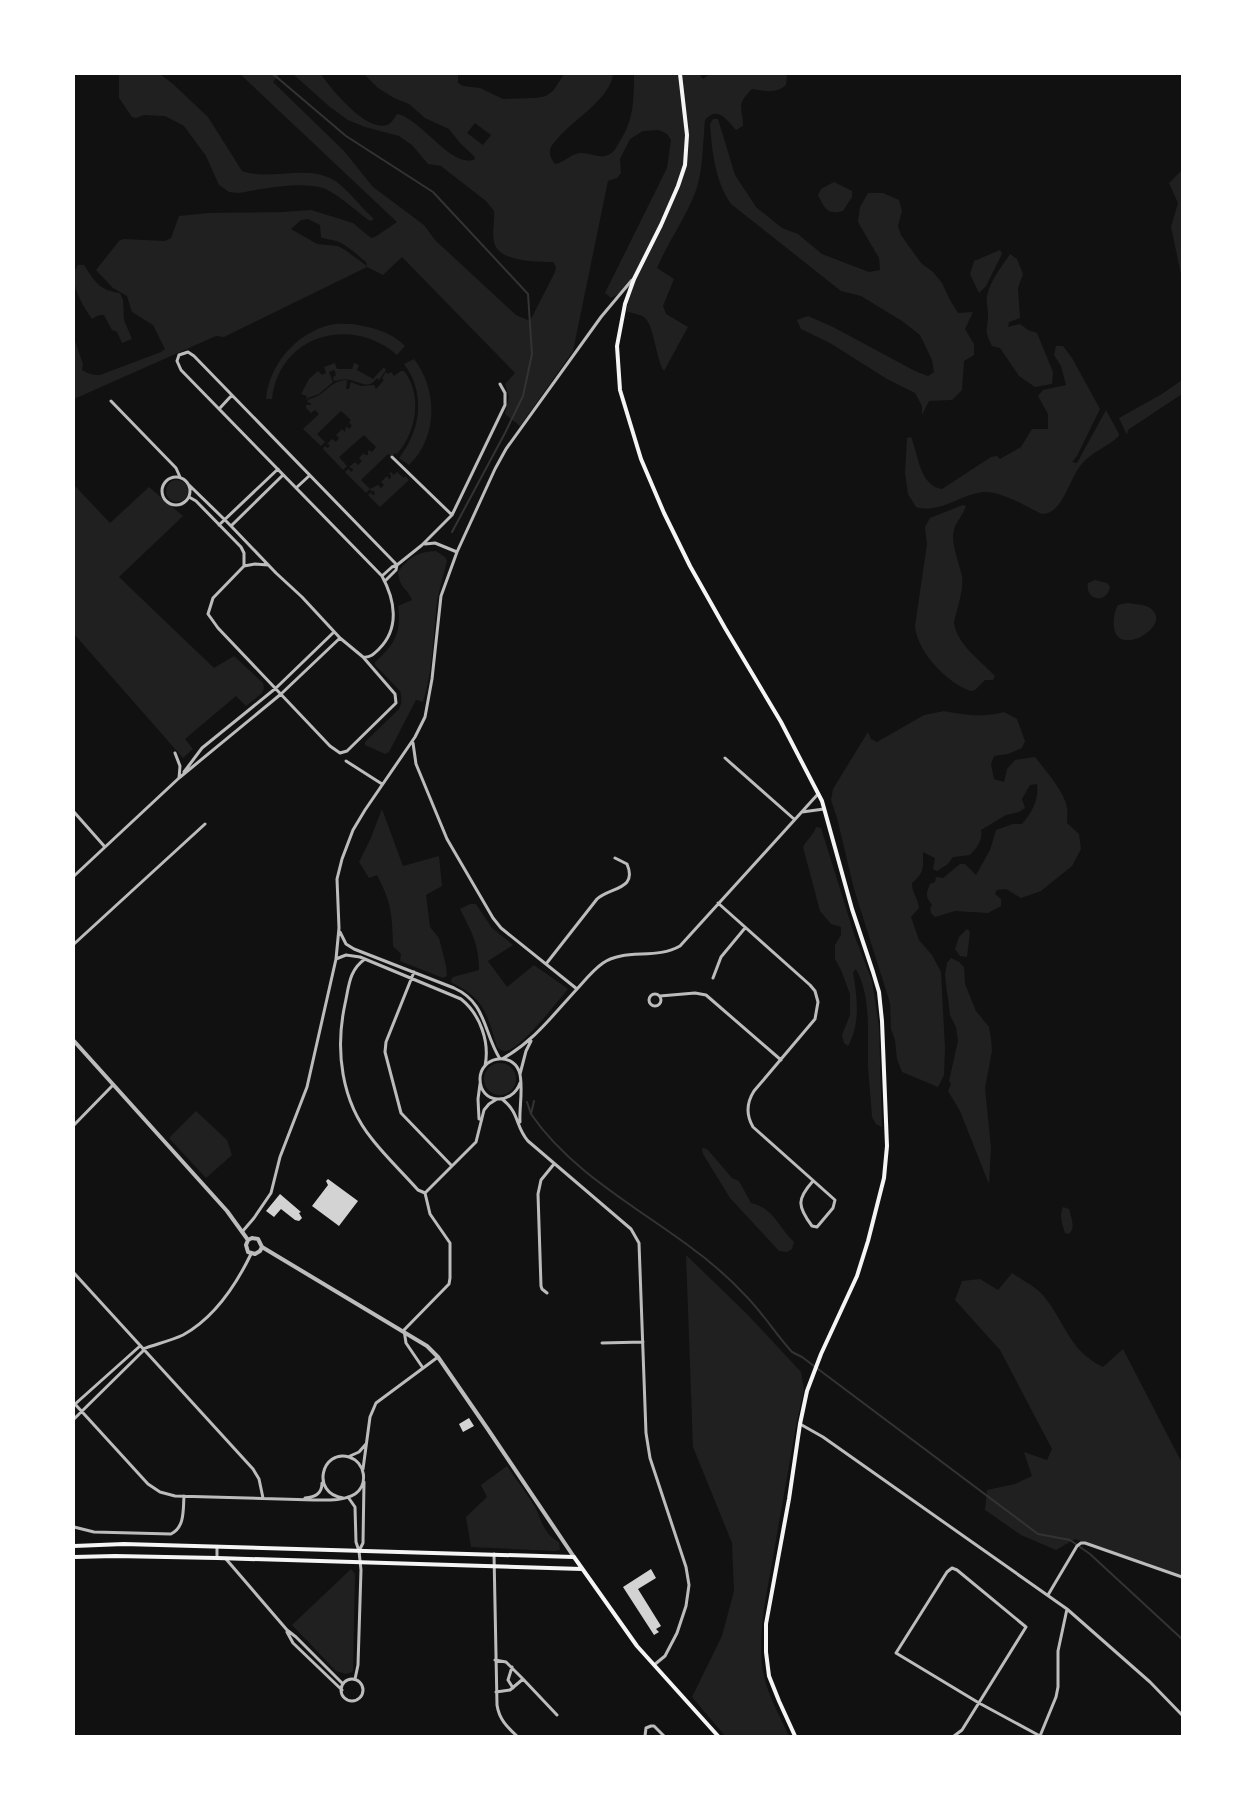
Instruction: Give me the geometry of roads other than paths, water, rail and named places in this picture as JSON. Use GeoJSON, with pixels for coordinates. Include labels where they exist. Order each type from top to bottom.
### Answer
{"type":"FeatureCollection","features":[{"type":"Feature","properties":{"kind":"main road"},"geometry":{"type":"LineString","coordinates":[[680,74],[687,135],[684,170],[624,304],[617,346],[618,376],[623,403],[641,459],[690,566],[781,722],[825,809],[852,909],[879,992],[882,1021],[887,1146],[884,1178],[863,1259],[850,1294],[813,1372],[807,1392],[768,1617],[765,1642],[769,1676],[795,1737]]}},
{"type":"Feature","properties":{"kind":"main road"},"geometry":{"type":"LineString","coordinates":[[74,1546],[124,1544],[574,1557],[620,1623],[718,1737]]}},
{"type":"Feature","properties":{"kind":"main road"},"geometry":{"type":"LineString","coordinates":[[74,1557],[226,1558],[583,1569]]}},
{"type":"Feature","properties":{"kind":"street"},"geometry":{"type":"LineString","coordinates":[[243,1232],[268,1199],[274,1186],[280,1157],[307,1087],[336,958],[339,928],[337,885],[342,859],[353,830],[369,802],[412,742],[424,717],[428,706],[440,606],[458,552],[506,449],[601,317],[634,279]]}},
{"type":"Feature","properties":{"kind":"street"},"geometry":{"type":"LineString","coordinates":[[363,657],[371,656],[384,644],[394,623],[393,609],[382,576],[179,367],[177,360],[179,355],[185,352],[190,353],[397,565]]}},
{"type":"Feature","properties":{"kind":"street"},"geometry":{"type":"LineString","coordinates":[[382,576],[422,545],[452,515],[505,405],[505,395],[500,384]]}},
{"type":"Feature","properties":{"kind":"street"},"geometry":{"type":"LineString","coordinates":[[220,408],[232,395]]}},
{"type":"Feature","properties":{"kind":"street"},"geometry":{"type":"LineString","coordinates":[[111,401],[176,468],[180,477],[302,597],[340,638],[363,657],[395,694],[396,703],[350,750],[344,753],[337,752],[218,628],[208,614],[213,598],[244,567],[255,564],[268,565]]}},
{"type":"Feature","properties":{"kind":"street"},"geometry":{"type":"LineString","coordinates":[[392,457],[452,515]]}},
{"type":"Feature","properties":{"kind":"street"},"geometry":{"type":"LineString","coordinates":[[219,525],[278,469]]}},
{"type":"Feature","properties":{"kind":"street"},"geometry":{"type":"LineString","coordinates":[[231,526],[283,474]]}},
{"type":"Feature","properties":{"kind":"street"},"geometry":{"type":"LineString","coordinates":[[296,488],[309,476]]}},
{"type":"Feature","properties":{"kind":"street"},"geometry":{"type":"LineString","coordinates":[[180,477],[166,481],[162,489],[168,501],[175,504],[182,503],[189,497],[188,484]]}},
{"type":"Feature","properties":{"kind":"street"},"geometry":{"type":"LineString","coordinates":[[189,497],[196,501],[241,547],[244,553],[244,567]]}},
{"type":"Feature","properties":{"kind":"street"},"geometry":{"type":"LineString","coordinates":[[422,545],[435,543],[458,552]]}},
{"type":"Feature","properties":{"kind":"street"},"geometry":{"type":"LineString","coordinates":[[385,581],[396,570],[397,565]]}},
{"type":"Feature","properties":{"kind":"street"},"geometry":{"type":"LineString","coordinates":[[179,778],[202,748],[276,688],[334,632]]}},
{"type":"Feature","properties":{"kind":"street"},"geometry":{"type":"LineString","coordinates":[[74,876],[179,778],[281,694],[340,638]]}},
{"type":"Feature","properties":{"kind":"street"},"geometry":{"type":"LineString","coordinates":[[412,742],[416,764],[447,838],[490,914],[501,928],[577,989]]}},
{"type":"Feature","properties":{"kind":"street"},"geometry":{"type":"LineString","coordinates":[[175,753],[180,766],[179,778]]}},
{"type":"Feature","properties":{"kind":"street"},"geometry":{"type":"LineString","coordinates":[[725,758],[794,819]]}},
{"type":"Feature","properties":{"kind":"street"},"geometry":{"type":"LineString","coordinates":[[346,761],[382,784]]}},
{"type":"Feature","properties":{"kind":"street"},"geometry":{"type":"LineString","coordinates":[[485,1065],[493,1060],[501,1059],[532,1039],[597,968],[608,960],[668,952],[680,946],[818,794]]}},
{"type":"Feature","properties":{"kind":"street"},"geometry":{"type":"LineString","coordinates":[[801,813],[825,809]]}},
{"type":"Feature","properties":{"kind":"street"},"geometry":{"type":"LineString","coordinates":[[74,812],[105,847]]}},
{"type":"Feature","properties":{"kind":"street"},"geometry":{"type":"LineString","coordinates":[[74,944],[205,824]]}},
{"type":"Feature","properties":{"kind":"street"},"geometry":{"type":"LineString","coordinates":[[546,964],[597,899],[602,894],[627,883],[629,874],[627,864],[615,858]]}},
{"type":"Feature","properties":{"kind":"street"},"geometry":{"type":"LineString","coordinates":[[718,903],[810,985],[817,998],[818,1009],[813,1023],[750,1098],[748,1106],[750,1121],[755,1129],[835,1200],[831,1211],[817,1227],[812,1226],[801,1204],[803,1193],[813,1181]]}},
{"type":"Feature","properties":{"kind":"street"},"geometry":{"type":"LineString","coordinates":[[339,928],[342,938],[351,947],[458,990],[471,999],[481,1012],[492,1045],[501,1059],[515,1065],[520,1075]]}},
{"type":"Feature","properties":{"kind":"street"},"geometry":{"type":"LineString","coordinates":[[713,978],[721,957],[745,928]]}},
{"type":"Feature","properties":{"kind":"street"},"geometry":{"type":"LineString","coordinates":[[336,958],[350,955],[365,959],[455,995],[469,1005],[477,1017],[487,1052],[485,1065],[480,1075],[478,1137],[476,1142],[425,1193]]}},
{"type":"Feature","properties":{"kind":"street"},"geometry":{"type":"LineString","coordinates":[[365,959],[354,968],[344,1008],[340,1044],[342,1077],[353,1108],[368,1135],[418,1190],[425,1193]]}},
{"type":"Feature","properties":{"kind":"street"},"geometry":{"type":"LineString","coordinates":[[395,971],[397,965]]}},
{"type":"Feature","properties":{"kind":"street"},"geometry":{"type":"LineString","coordinates":[[414,972],[386,1042],[386,1052],[400,1111],[451,1166]]}},
{"type":"Feature","properties":{"kind":"street"},"geometry":{"type":"LineString","coordinates":[[660,996],[662,1000],[660,1005],[651,1004],[649,1000],[651,995],[656,994],[660,996],[695,993],[706,995],[781,1060]]}},
{"type":"Feature","properties":{"kind":"street"},"geometry":{"type":"LineString","coordinates":[[520,1127],[520,1075],[526,1051],[532,1039]]}},
{"type":"Feature","properties":{"kind":"street"},"geometry":{"type":"LineString","coordinates":[[74,1041],[211,1192],[243,1232],[248,1240],[246,1247],[251,1254]]}},
{"type":"Feature","properties":{"kind":"street"},"geometry":{"type":"LineString","coordinates":[[480,1082],[486,1094],[500,1099],[513,1110],[522,1134],[528,1141],[637,1236],[641,1252],[646,1433],[649,1452],[686,1567],[688,1580],[687,1603],[679,1628],[665,1656],[654,1665]]}},
{"type":"Feature","properties":{"kind":"street"},"geometry":{"type":"LineString","coordinates":[[480,1121],[486,1106],[514,1094],[520,1083]]}},
{"type":"Feature","properties":{"kind":"street"},"geometry":{"type":"LineString","coordinates":[[74,1125],[113,1085]]}},
{"type":"Feature","properties":{"kind":"street"},"geometry":{"type":"LineString","coordinates":[[547,1293],[541,1286],[538,1194],[541,1180],[554,1164]]}},
{"type":"Feature","properties":{"kind":"street"},"geometry":{"type":"LineString","coordinates":[[404,1330],[449,1284],[450,1278],[450,1243],[430,1214],[425,1193]]}},
{"type":"Feature","properties":{"kind":"street"},"geometry":{"type":"LineString","coordinates":[[248,1240],[258,1239],[262,1247],[404,1330],[438,1357],[574,1557]]}},
{"type":"Feature","properties":{"kind":"street"},"geometry":{"type":"LineString","coordinates":[[251,1254],[257,1254],[262,1247]]}},
{"type":"Feature","properties":{"kind":"street"},"geometry":{"type":"LineString","coordinates":[[251,1254],[221,1303],[207,1317],[182,1335],[142,1348],[74,1404],[152,1487],[166,1495],[321,1500],[348,1497],[358,1491],[364,1481]]}},
{"type":"Feature","properties":{"kind":"street"},"geometry":{"type":"LineString","coordinates":[[74,1273],[253,1469],[259,1479],[263,1498]]}},
{"type":"Feature","properties":{"kind":"street"},"geometry":{"type":"LineString","coordinates":[[404,1330],[406,1343],[423,1368]]}},
{"type":"Feature","properties":{"kind":"street"},"geometry":{"type":"LineString","coordinates":[[602,1343],[643,1342]]}},
{"type":"Feature","properties":{"kind":"street"},"geometry":{"type":"LineString","coordinates":[[74,1419],[142,1348]]}},
{"type":"Feature","properties":{"kind":"street"},"geometry":{"type":"LineString","coordinates":[[359,1551],[363,1543],[363,1471],[370,1417],[376,1403],[382,1397],[438,1357]]}},
{"type":"Feature","properties":{"kind":"street"},"geometry":{"type":"LineString","coordinates":[[800,1424],[823,1437],[1067,1609],[1150,1682],[1182,1715]]}},
{"type":"Feature","properties":{"kind":"street"},"geometry":{"type":"LineString","coordinates":[[294,1499],[316,1495],[321,1489],[323,1471],[329,1462],[359,1452],[367,1442]]}},
{"type":"Feature","properties":{"kind":"street"},"geometry":{"type":"LineString","coordinates":[[349,1457],[358,1462],[363,1471]]}},
{"type":"Feature","properties":{"kind":"street"},"geometry":{"type":"LineString","coordinates":[[322,1480],[329,1492],[343,1498]]}},
{"type":"Feature","properties":{"kind":"street"},"geometry":{"type":"LineString","coordinates":[[74,1527],[94,1532],[171,1534],[181,1524],[184,1496]]}},
{"type":"Feature","properties":{"kind":"street"},"geometry":{"type":"LineString","coordinates":[[348,1497],[355,1507],[356,1542],[360,1562],[358,1665],[355,1679]]}},
{"type":"Feature","properties":{"kind":"street"},"geometry":{"type":"LineString","coordinates":[[1048,1595],[1074,1550],[1078,1545],[1085,1543],[1182,1577]]}},
{"type":"Feature","properties":{"kind":"street"},"geometry":{"type":"LineString","coordinates":[[217,1547],[217,1558]]}},
{"type":"Feature","properties":{"kind":"street"},"geometry":{"type":"LineString","coordinates":[[494,1554],[496,1692],[499,1715],[517,1737]]}},
{"type":"Feature","properties":{"kind":"street"},"geometry":{"type":"LineString","coordinates":[[226,1558],[286,1630],[292,1641],[342,1690]]}},
{"type":"Feature","properties":{"kind":"street"},"geometry":{"type":"LineString","coordinates":[[954,1737],[962,1730],[979,1702],[1026,1627],[957,1570],[952,1568],[947,1572],[896,1653],[979,1702],[1040,1736],[1056,1697],[1058,1650],[1067,1609]]}},
{"type":"Feature","properties":{"kind":"street"},"geometry":{"type":"LineString","coordinates":[[286,1630],[343,1684]]}},
{"type":"Feature","properties":{"kind":"street"},"geometry":{"type":"LineString","coordinates":[[495,1660],[506,1662],[512,1667],[557,1715]]}},
{"type":"Feature","properties":{"kind":"street"},"geometry":{"type":"LineString","coordinates":[[512,1667],[508,1680],[513,1688]]}},
{"type":"Feature","properties":{"kind":"street"},"geometry":{"type":"LineString","coordinates":[[324,1674],[328,1670]]}},
{"type":"Feature","properties":{"kind":"street"},"geometry":{"type":"LineString","coordinates":[[355,1679],[363,1688],[360,1698],[350,1700],[344,1696],[343,1684],[355,1679]]}},
{"type":"Feature","properties":{"kind":"street"},"geometry":{"type":"LineString","coordinates":[[496,1692],[507,1691],[523,1679]]}},
{"type":"Feature","properties":{"kind":"street"},"geometry":{"type":"LineString","coordinates":[[645,1737],[646,1728],[654,1726],[664,1737]]}},
{"type":"Feature","properties":{"kind":"waterway"},"geometry":{"type":"LineString","coordinates":[[273,74],[346,136],[433,192],[528,294],[532,354],[523,396],[452,532]]}},
{"type":"Feature","properties":{"kind":"waterway"},"geometry":{"type":"LineString","coordinates":[[534,1101],[531,1114],[565,1153],[604,1186],[718,1269],[751,1302],[792,1352],[802,1357],[1038,1534],[1070,1540],[1090,1554],[1182,1639]]}},
{"type":"Feature","properties":{"kind":"waterway"},"geometry":{"type":"LineString","coordinates":[[527,1102],[531,1114]]}}]}
